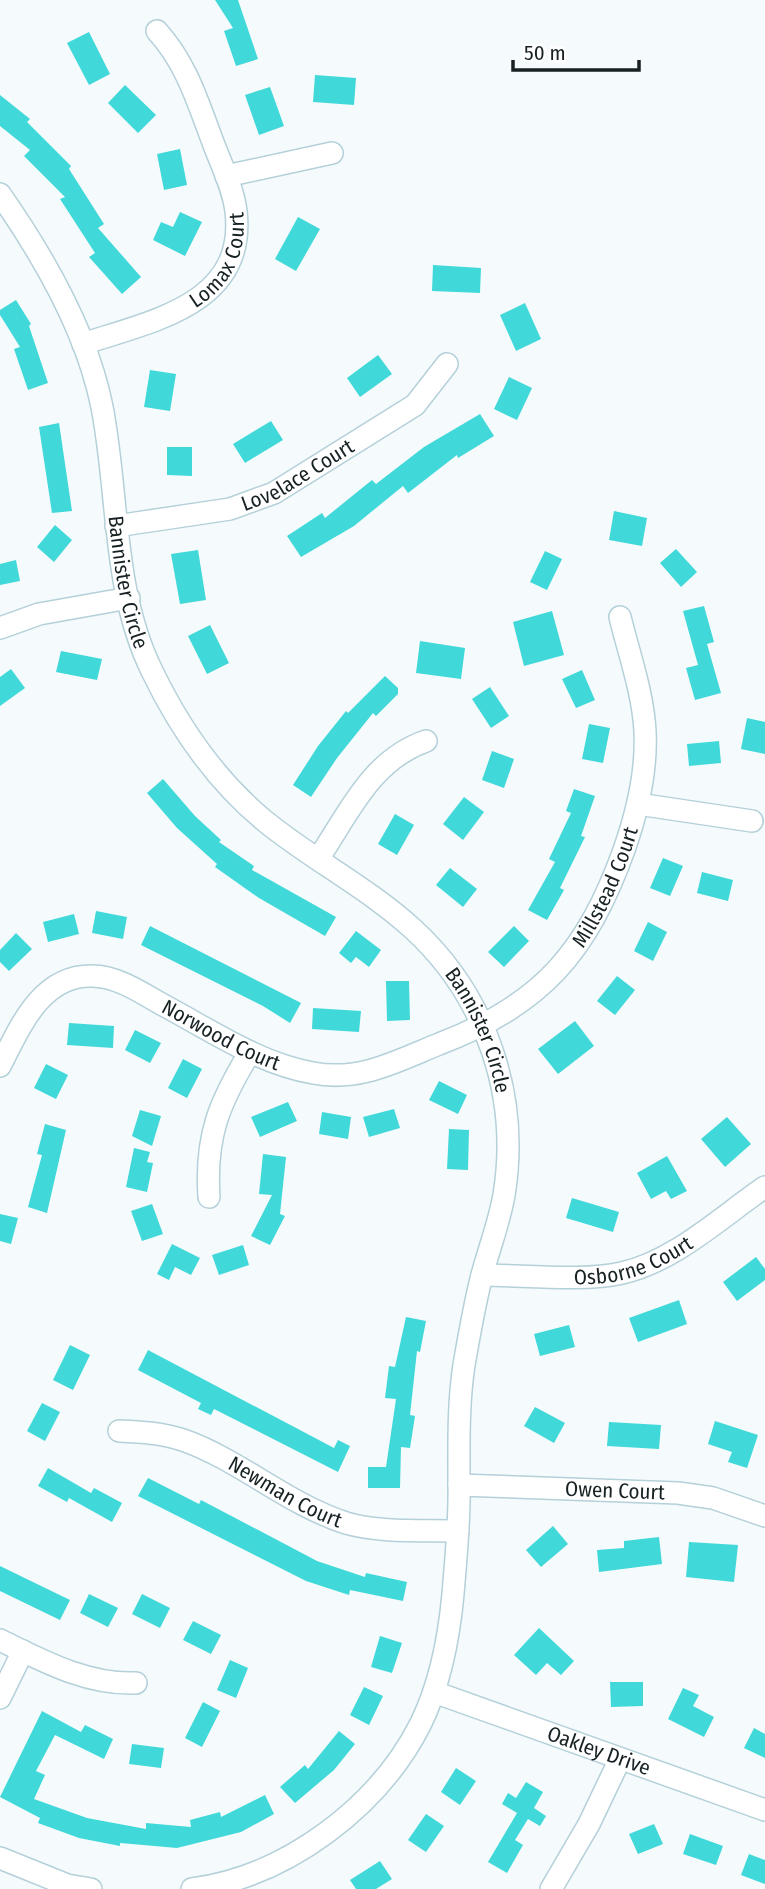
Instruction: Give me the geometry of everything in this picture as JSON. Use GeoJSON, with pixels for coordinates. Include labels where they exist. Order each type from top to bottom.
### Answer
{"type":"FeatureCollection","features":[{"type":"Feature","properties":{"kind":"street","name":"Lomax Court"},"geometry":{"type":"LineString","coordinates":[[83,344],[175,313],[193,304],[219,280],[227,265],[236,233],[236,209],[226,176],[177,53],[157,31]]}},
{"type":"Feature","properties":{"kind":"street"},"geometry":{"type":"LineString","coordinates":[[226,176],[332,153]]}},
{"type":"Feature","properties":{"kind":"street","name":"Bannister Circle"},"geometry":{"type":"LineString","coordinates":[[0,194],[43,261],[83,344],[102,406],[116,526],[129,598],[141,647],[152,673],[198,749],[224,781],[265,821],[390,910],[429,944],[452,974],[484,1027],[498,1063],[506,1097],[508,1129],[503,1198],[482,1275],[463,1370],[458,1531],[450,1626],[434,1692],[420,1724],[391,1770],[367,1798],[330,1829],[299,1850],[260,1869],[225,1882],[192,1889]]}},
{"type":"Feature","properties":{"kind":"street","name":"Lovelace Court"},"geometry":{"type":"LineString","coordinates":[[116,526],[230,509],[274,494],[415,405],[447,364]]}},
{"type":"Feature","properties":{"kind":"street"},"geometry":{"type":"LineString","coordinates":[[0,628],[39,614],[129,598]]}},
{"type":"Feature","properties":{"kind":"street","name":"Millstead Court"},"geometry":{"type":"LineString","coordinates":[[484,1027],[541,986],[589,930],[615,873],[638,804],[645,733],[620,617]]}},
{"type":"Feature","properties":{"kind":"street"},"geometry":{"type":"LineString","coordinates":[[318,859],[378,769],[400,752],[426,741]]}},
{"type":"Feature","properties":{"kind":"street"},"geometry":{"type":"LineString","coordinates":[[638,804],[752,821]]}},
{"type":"Feature","properties":{"kind":"street","name":"Norwood Court"},"geometry":{"type":"LineString","coordinates":[[0,1066],[26,1016],[39,999],[66,980],[93,976],[127,985],[250,1052],[312,1073],[350,1076],[379,1069],[484,1027]]}},
{"type":"Feature","properties":{"kind":"street"},"geometry":{"type":"LineString","coordinates":[[209,1197],[209,1144],[214,1122],[250,1052]]}},
{"type":"Feature","properties":{"kind":"street","name":"Osborne Court"},"geometry":{"type":"LineString","coordinates":[[482,1275],[603,1276],[629,1272],[676,1250],[765,1187]]}},
{"type":"Feature","properties":{"kind":"street","name":"Newman Court"},"geometry":{"type":"LineString","coordinates":[[119,1431],[151,1432],[185,1441],[312,1509],[347,1523],[364,1527],[458,1531]]}},
{"type":"Feature","properties":{"kind":"street","name":"Owen Court"},"geometry":{"type":"LineString","coordinates":[[460,1485],[678,1493],[713,1497],[765,1516]]}},
{"type":"Feature","properties":{"kind":"street"},"geometry":{"type":"LineString","coordinates":[[0,1640],[101,1683],[136,1683]]}},
{"type":"Feature","properties":{"kind":"street"},"geometry":{"type":"LineString","coordinates":[[0,1698],[23,1651]]}},
{"type":"Feature","properties":{"kind":"street","name":"Oakley Drive"},"geometry":{"type":"LineString","coordinates":[[434,1692],[619,1761],[765,1810]]}},
{"type":"Feature","properties":{"kind":"street"},"geometry":{"type":"LineString","coordinates":[[551,1889],[590,1824],[619,1761]]}},
{"type":"Feature","properties":{"kind":"street"},"geometry":{"type":"LineString","coordinates":[[0,1858],[44,1877],[91,1889]]}},
{"type":"Feature","properties":{"kind":"building"},"geometry":{"type":"Polygon","coordinates":[[[215,0],[238,0],[258,59],[236,66],[224,31],[233,28],[215,0]]]}},
{"type":"Feature","properties":{"kind":"building"},"geometry":{"type":"Polygon","coordinates":[[[89,32],[110,74],[89,85],[67,43],[89,32]]]}},
{"type":"Feature","properties":{"kind":"building"},"geometry":{"type":"Polygon","coordinates":[[[315,75],[356,78],[354,105],[313,102],[315,75]]]}},
{"type":"Feature","properties":{"kind":"building"},"geometry":{"type":"Polygon","coordinates":[[[125,85],[156,115],[138,133],[108,103],[125,85]]]}},
{"type":"Feature","properties":{"kind":"building"},"geometry":{"type":"Polygon","coordinates":[[[270,87],[284,126],[259,135],[245,95],[270,87]]]}},
{"type":"Feature","properties":{"kind":"building"},"geometry":{"type":"Polygon","coordinates":[[[0,95],[30,119],[27,122],[71,166],[69,169],[104,224],[98,228],[141,277],[122,294],[89,257],[95,253],[60,199],[65,197],[24,156],[30,150],[0,126],[0,95]]]}},
{"type":"Feature","properties":{"kind":"building"},"geometry":{"type":"Polygon","coordinates":[[[180,149],[187,185],[164,190],[157,154],[180,149]]]}},
{"type":"Feature","properties":{"kind":"building"},"geometry":{"type":"Polygon","coordinates":[[[180,212],[202,222],[185,256],[153,240],[161,222],[173,227],[180,212]]]}},
{"type":"Feature","properties":{"kind":"building"},"geometry":{"type":"Polygon","coordinates":[[[298,217],[320,229],[296,271],[275,259],[298,217]]]}},
{"type":"Feature","properties":{"kind":"building"},"geometry":{"type":"Polygon","coordinates":[[[433,265],[481,268],[480,293],[432,291],[433,265]]]}},
{"type":"Feature","properties":{"kind":"building"},"geometry":{"type":"Polygon","coordinates":[[[16,300],[31,324],[29,326],[48,383],[28,390],[14,349],[20,347],[0,315],[0,310],[16,300]]]}},
{"type":"Feature","properties":{"kind":"building"},"geometry":{"type":"Polygon","coordinates":[[[525,303],[541,339],[516,351],[500,315],[525,303]]]}},
{"type":"Feature","properties":{"kind":"building"},"geometry":{"type":"Polygon","coordinates":[[[378,355],[392,374],[360,397],[347,378],[378,355]]]}},
{"type":"Feature","properties":{"kind":"building"},"geometry":{"type":"Polygon","coordinates":[[[150,370],[176,374],[170,411],[144,407],[150,370]]]}},
{"type":"Feature","properties":{"kind":"building"},"geometry":{"type":"Polygon","coordinates":[[[509,377],[532,388],[517,420],[494,409],[509,377]]]}},
{"type":"Feature","properties":{"kind":"building"},"geometry":{"type":"Polygon","coordinates":[[[480,414],[494,436],[458,458],[457,455],[408,493],[403,486],[354,526],[301,557],[287,536],[322,513],[325,518],[372,480],[376,484],[424,447],[480,414]]]}},
{"type":"Feature","properties":{"kind":"building"},"geometry":{"type":"Polygon","coordinates":[[[271,421],[283,440],[245,463],[233,444],[271,421]]]}},
{"type":"Feature","properties":{"kind":"building"},"geometry":{"type":"Polygon","coordinates":[[[59,423],[72,511],[52,513],[39,427],[59,423]]]}},
{"type":"Feature","properties":{"kind":"building"},"geometry":{"type":"Polygon","coordinates":[[[167,447],[192,447],[192,476],[167,475],[167,447]]]}},
{"type":"Feature","properties":{"kind":"building"},"geometry":{"type":"Polygon","coordinates":[[[614,511],[647,518],[642,546],[609,540],[614,511]]]}},
{"type":"Feature","properties":{"kind":"building"},"geometry":{"type":"Polygon","coordinates":[[[55,525],[72,540],[54,562],[37,547],[55,525]]]}},
{"type":"Feature","properties":{"kind":"building"},"geometry":{"type":"Polygon","coordinates":[[[676,549],[697,572],[681,587],[660,563],[676,549]]]}},
{"type":"Feature","properties":{"kind":"building"},"geometry":{"type":"Polygon","coordinates":[[[198,550],[206,600],[180,604],[171,554],[198,550]]]}},
{"type":"Feature","properties":{"kind":"building"},"geometry":{"type":"Polygon","coordinates":[[[545,551],[562,559],[547,590],[530,582],[545,551]]]}},
{"type":"Feature","properties":{"kind":"building"},"geometry":{"type":"Polygon","coordinates":[[[16,560],[20,581],[0,585],[0,564],[16,560]]]}},
{"type":"Feature","properties":{"kind":"building"},"geometry":{"type":"Polygon","coordinates":[[[704,606],[714,642],[707,644],[721,693],[695,700],[686,668],[698,665],[683,611],[704,606]]]}},
{"type":"Feature","properties":{"kind":"building"},"geometry":{"type":"Polygon","coordinates":[[[552,611],[564,655],[524,666],[513,622],[552,611]]]}},
{"type":"Feature","properties":{"kind":"building"},"geometry":{"type":"Polygon","coordinates":[[[210,625],[229,663],[207,674],[188,636],[210,625]]]}},
{"type":"Feature","properties":{"kind":"building"},"geometry":{"type":"Polygon","coordinates":[[[420,641],[465,648],[461,679],[416,673],[420,641]]]}},
{"type":"Feature","properties":{"kind":"building"},"geometry":{"type":"Polygon","coordinates":[[[61,651],[102,659],[97,680],[56,672],[61,651]]]}},
{"type":"Feature","properties":{"kind":"building"},"geometry":{"type":"Polygon","coordinates":[[[11,669],[25,688],[0,706],[0,677],[11,669]]]}},
{"type":"Feature","properties":{"kind":"building"},"geometry":{"type":"Polygon","coordinates":[[[582,670],[595,700],[576,708],[562,679],[582,670]]]}},
{"type":"Feature","properties":{"kind":"building"},"geometry":{"type":"Polygon","coordinates":[[[385,676],[398,688],[398,694],[376,716],[373,713],[337,758],[311,797],[293,785],[318,746],[346,711],[348,713],[385,676]]]}},
{"type":"Feature","properties":{"kind":"building"},"geometry":{"type":"Polygon","coordinates":[[[490,687],[509,716],[491,728],[472,699],[490,687]]]}},
{"type":"Feature","properties":{"kind":"building"},"geometry":{"type":"Polygon","coordinates":[[[747,718],[765,722],[765,754],[741,749],[747,718]]]}},
{"type":"Feature","properties":{"kind":"building"},"geometry":{"type":"Polygon","coordinates":[[[589,724],[610,728],[603,763],[582,759],[589,724]]]}},
{"type":"Feature","properties":{"kind":"building"},"geometry":{"type":"Polygon","coordinates":[[[719,741],[721,763],[689,766],[687,744],[719,741]]]}},
{"type":"Feature","properties":{"kind":"building"},"geometry":{"type":"Polygon","coordinates":[[[492,751],[514,759],[504,788],[482,780],[492,751]]]}},
{"type":"Feature","properties":{"kind":"building"},"geometry":{"type":"Polygon","coordinates":[[[163,779],[195,816],[221,840],[219,842],[254,866],[252,870],[336,917],[325,936],[259,898],[215,867],[217,864],[177,828],[147,793],[163,779]]]}},
{"type":"Feature","properties":{"kind":"building"},"geometry":{"type":"Polygon","coordinates":[[[574,789],[595,796],[581,836],[585,837],[560,888],[564,890],[547,920],[528,910],[555,862],[549,859],[571,813],[566,811],[574,789]]]}},
{"type":"Feature","properties":{"kind":"building"},"geometry":{"type":"Polygon","coordinates":[[[464,797],[484,812],[463,840],[443,824],[464,797]]]}},
{"type":"Feature","properties":{"kind":"building"},"geometry":{"type":"Polygon","coordinates":[[[395,814],[414,825],[397,855],[378,844],[395,814]]]}},
{"type":"Feature","properties":{"kind":"building"},"geometry":{"type":"Polygon","coordinates":[[[663,858],[683,866],[670,896],[650,888],[663,858]]]}},
{"type":"Feature","properties":{"kind":"building"},"geometry":{"type":"Polygon","coordinates":[[[450,868],[477,889],[463,907],[436,885],[450,868]]]}},
{"type":"Feature","properties":{"kind":"building"},"geometry":{"type":"Polygon","coordinates":[[[702,872],[733,880],[728,901],[697,893],[702,872]]]}},
{"type":"Feature","properties":{"kind":"building"},"geometry":{"type":"Polygon","coordinates":[[[96,911],[127,917],[123,939],[92,933],[96,911]]]}},
{"type":"Feature","properties":{"kind":"building"},"geometry":{"type":"Polygon","coordinates":[[[74,914],[79,934],[48,942],[43,922],[74,914]]]}},
{"type":"Feature","properties":{"kind":"building"},"geometry":{"type":"Polygon","coordinates":[[[648,922],[667,932],[653,961],[634,951],[648,922]]]}},
{"type":"Feature","properties":{"kind":"building"},"geometry":{"type":"Polygon","coordinates":[[[150,926],[301,1003],[290,1023],[263,1006],[141,945],[150,926]]]}},
{"type":"Feature","properties":{"kind":"building"},"geometry":{"type":"Polygon","coordinates":[[[514,926],[529,941],[504,967],[488,952],[514,926]]]}},
{"type":"Feature","properties":{"kind":"building"},"geometry":{"type":"Polygon","coordinates":[[[356,931],[381,950],[369,967],[356,957],[351,963],[339,953],[356,931]]]}},
{"type":"Feature","properties":{"kind":"building"},"geometry":{"type":"Polygon","coordinates":[[[16,933],[32,949],[9,971],[0,962],[0,950],[16,933]]]}},
{"type":"Feature","properties":{"kind":"building"},"geometry":{"type":"Polygon","coordinates":[[[617,976],[635,990],[615,1015],[597,1001],[617,976]]]}},
{"type":"Feature","properties":{"kind":"building"},"geometry":{"type":"Polygon","coordinates":[[[386,981],[409,981],[410,1020],[387,1021],[386,981]]]}},
{"type":"Feature","properties":{"kind":"building"},"geometry":{"type":"Polygon","coordinates":[[[313,1008],[361,1011],[359,1032],[312,1029],[313,1008]]]}},
{"type":"Feature","properties":{"kind":"building"},"geometry":{"type":"Polygon","coordinates":[[[575,1021],[594,1046],[558,1074],[538,1049],[575,1021]]]}},
{"type":"Feature","properties":{"kind":"building"},"geometry":{"type":"Polygon","coordinates":[[[69,1023],[114,1026],[113,1048],[67,1045],[69,1023]]]}},
{"type":"Feature","properties":{"kind":"building"},"geometry":{"type":"Polygon","coordinates":[[[135,1030],[161,1043],[150,1063],[125,1050],[135,1030]]]}},
{"type":"Feature","properties":{"kind":"building"},"geometry":{"type":"Polygon","coordinates":[[[183,1059],[202,1069],[187,1098],[168,1088],[183,1059]]]}},
{"type":"Feature","properties":{"kind":"building"},"geometry":{"type":"Polygon","coordinates":[[[46,1064],[68,1075],[56,1099],[34,1088],[46,1064]]]}},
{"type":"Feature","properties":{"kind":"building"},"geometry":{"type":"Polygon","coordinates":[[[439,1081],[467,1095],[458,1114],[429,1100],[439,1081]]]}},
{"type":"Feature","properties":{"kind":"building"},"geometry":{"type":"Polygon","coordinates":[[[288,1102],[297,1121],[260,1137],[251,1117],[288,1102]]]}},
{"type":"Feature","properties":{"kind":"building"},"geometry":{"type":"Polygon","coordinates":[[[394,1109],[400,1128],[369,1137],[363,1117],[394,1109]]]}},
{"type":"Feature","properties":{"kind":"building"},"geometry":{"type":"Polygon","coordinates":[[[140,1110],[161,1116],[152,1146],[132,1136],[140,1110]]]}},
{"type":"Feature","properties":{"kind":"building"},"geometry":{"type":"Polygon","coordinates":[[[322,1112],[351,1117],[348,1139],[319,1134],[322,1112]]]}},
{"type":"Feature","properties":{"kind":"building"},"geometry":{"type":"Polygon","coordinates":[[[727,1117],[751,1144],[725,1167],[701,1139],[727,1117]]]}},
{"type":"Feature","properties":{"kind":"building"},"geometry":{"type":"Polygon","coordinates":[[[45,1124],[66,1130],[47,1213],[28,1207],[42,1155],[37,1154],[45,1124]]]}},
{"type":"Feature","properties":{"kind":"building"},"geometry":{"type":"Polygon","coordinates":[[[449,1129],[469,1130],[468,1170],[447,1169],[449,1129]]]}},
{"type":"Feature","properties":{"kind":"building"},"geometry":{"type":"Polygon","coordinates":[[[134,1148],[150,1152],[147,1162],[153,1163],[147,1192],[126,1187],[134,1148]]]}},
{"type":"Feature","properties":{"kind":"building"},"geometry":{"type":"Polygon","coordinates":[[[263,1154],[286,1157],[280,1214],[285,1216],[270,1245],[251,1236],[272,1195],[259,1194],[263,1154]]]}},
{"type":"Feature","properties":{"kind":"building"},"geometry":{"type":"Polygon","coordinates":[[[667,1156],[687,1191],[671,1199],[666,1191],[651,1199],[637,1173],[667,1156]]]}},
{"type":"Feature","properties":{"kind":"building"},"geometry":{"type":"Polygon","coordinates":[[[572,1198],[619,1212],[613,1232],[566,1218],[572,1198]]]}},
{"type":"Feature","properties":{"kind":"building"},"geometry":{"type":"Polygon","coordinates":[[[152,1204],[163,1234],[142,1241],[131,1211],[152,1204]]]}},
{"type":"Feature","properties":{"kind":"building"},"geometry":{"type":"Polygon","coordinates":[[[0,1214],[18,1218],[11,1244],[0,1241],[0,1214]]]}},
{"type":"Feature","properties":{"kind":"building"},"geometry":{"type":"Polygon","coordinates":[[[172,1244],[200,1258],[191,1275],[175,1267],[169,1280],[157,1274],[172,1244]]]}},
{"type":"Feature","properties":{"kind":"building"},"geometry":{"type":"Polygon","coordinates":[[[243,1245],[249,1265],[219,1275],[212,1255],[243,1245]]]}},
{"type":"Feature","properties":{"kind":"building"},"geometry":{"type":"Polygon","coordinates":[[[756,1257],[765,1269],[765,1280],[737,1301],[723,1282],[756,1257]]]}},
{"type":"Feature","properties":{"kind":"building"},"geometry":{"type":"Polygon","coordinates":[[[679,1300],[687,1324],[638,1342],[629,1318],[679,1300]]]}},
{"type":"Feature","properties":{"kind":"building"},"geometry":{"type":"Polygon","coordinates":[[[406,1317],[426,1321],[420,1352],[417,1351],[410,1415],[415,1416],[410,1448],[401,1447],[400,1488],[368,1488],[368,1467],[386,1467],[396,1399],[385,1398],[389,1366],[395,1367],[406,1317]]]}},
{"type":"Feature","properties":{"kind":"building"},"geometry":{"type":"Polygon","coordinates":[[[569,1325],[575,1347],[540,1356],[534,1334],[569,1325]]]}},
{"type":"Feature","properties":{"kind":"building"},"geometry":{"type":"Polygon","coordinates":[[[70,1345],[90,1355],[73,1390],[53,1380],[70,1345]]]}},
{"type":"Feature","properties":{"kind":"building"},"geometry":{"type":"Polygon","coordinates":[[[148,1350],[334,1448],[338,1440],[350,1446],[338,1472],[214,1409],[211,1415],[198,1409],[201,1403],[138,1370],[148,1350]]]}},
{"type":"Feature","properties":{"kind":"building"},"geometry":{"type":"Polygon","coordinates":[[[42,1403],[60,1412],[45,1441],[27,1431],[42,1403]]]}},
{"type":"Feature","properties":{"kind":"building"},"geometry":{"type":"Polygon","coordinates":[[[535,1407],[565,1423],[554,1443],[524,1426],[535,1407]]]}},
{"type":"Feature","properties":{"kind":"building"},"geometry":{"type":"Polygon","coordinates":[[[715,1421],[758,1435],[747,1468],[728,1462],[732,1452],[708,1444],[715,1421]]]}},
{"type":"Feature","properties":{"kind":"building"},"geometry":{"type":"Polygon","coordinates":[[[609,1422],[661,1425],[659,1449],[607,1446],[609,1422]]]}},
{"type":"Feature","properties":{"kind":"building"},"geometry":{"type":"Polygon","coordinates":[[[48,1468],[91,1493],[94,1488],[122,1503],[112,1522],[69,1498],[67,1502],[38,1486],[48,1468]]]}},
{"type":"Feature","properties":{"kind":"building"},"geometry":{"type":"Polygon","coordinates":[[[148,1478],[199,1504],[201,1500],[317,1561],[365,1577],[366,1573],[407,1582],[403,1601],[350,1590],[349,1595],[306,1581],[138,1496],[148,1478]]]}},
{"type":"Feature","properties":{"kind":"building"},"geometry":{"type":"Polygon","coordinates":[[[553,1526],[568,1544],[541,1567],[526,1550],[553,1526]]]}},
{"type":"Feature","properties":{"kind":"building"},"geometry":{"type":"Polygon","coordinates":[[[659,1537],[662,1564],[599,1572],[597,1550],[624,1548],[624,1541],[659,1537]]]}},
{"type":"Feature","properties":{"kind":"building"},"geometry":{"type":"Polygon","coordinates":[[[689,1542],[738,1545],[734,1582],[686,1577],[689,1542]]]}},
{"type":"Feature","properties":{"kind":"building"},"geometry":{"type":"Polygon","coordinates":[[[0,1566],[70,1600],[60,1620],[0,1591],[0,1566]]]}},
{"type":"Feature","properties":{"kind":"building"},"geometry":{"type":"Polygon","coordinates":[[[89,1594],[118,1608],[108,1627],[80,1613],[89,1594]]]}},
{"type":"Feature","properties":{"kind":"building"},"geometry":{"type":"Polygon","coordinates":[[[142,1594],[170,1608],[160,1628],[132,1614],[142,1594]]]}},
{"type":"Feature","properties":{"kind":"building"},"geometry":{"type":"Polygon","coordinates":[[[193,1621],[221,1635],[211,1654],[183,1640],[193,1621]]]}},
{"type":"Feature","properties":{"kind":"building"},"geometry":{"type":"Polygon","coordinates":[[[539,1628],[574,1661],[561,1675],[547,1663],[536,1675],[514,1655],[539,1628]]]}},
{"type":"Feature","properties":{"kind":"building"},"geometry":{"type":"Polygon","coordinates":[[[380,1636],[402,1643],[392,1673],[371,1667],[380,1636]]]}},
{"type":"Feature","properties":{"kind":"building"},"geometry":{"type":"Polygon","coordinates":[[[230,1660],[248,1668],[236,1698],[217,1690],[230,1660]]]}},
{"type":"Feature","properties":{"kind":"building"},"geometry":{"type":"Polygon","coordinates":[[[610,1682],[643,1682],[643,1706],[611,1707],[610,1682]]]}},
{"type":"Feature","properties":{"kind":"building"},"geometry":{"type":"Polygon","coordinates":[[[364,1687],[383,1696],[369,1725],[350,1715],[364,1687]]]}},
{"type":"Feature","properties":{"kind":"building"},"geometry":{"type":"Polygon","coordinates":[[[683,1688],[699,1695],[693,1706],[714,1717],[704,1737],[668,1719],[683,1688]]]}},
{"type":"Feature","properties":{"kind":"building"},"geometry":{"type":"Polygon","coordinates":[[[203,1702],[220,1711],[202,1747],[185,1738],[203,1702]]]}},
{"type":"Feature","properties":{"kind":"building"},"geometry":{"type":"Polygon","coordinates":[[[42,1711],[81,1732],[85,1725],[113,1739],[104,1759],[55,1735],[36,1771],[45,1775],[34,1799],[87,1818],[146,1829],[146,1823],[191,1827],[190,1820],[220,1812],[221,1817],[265,1795],[274,1814],[241,1832],[177,1848],[120,1843],[120,1846],[79,1838],[38,1823],[40,1818],[0,1797],[42,1711]]]}},
{"type":"Feature","properties":{"kind":"building"},"geometry":{"type":"Polygon","coordinates":[[[754,1728],[765,1734],[765,1758],[744,1748],[754,1728]]]}},
{"type":"Feature","properties":{"kind":"building"},"geometry":{"type":"Polygon","coordinates":[[[339,1731],[355,1744],[334,1770],[295,1803],[280,1787],[305,1765],[308,1769],[339,1731]]]}},
{"type":"Feature","properties":{"kind":"building"},"geometry":{"type":"Polygon","coordinates":[[[132,1744],[164,1748],[161,1768],[129,1764],[132,1744]]]}},
{"type":"Feature","properties":{"kind":"building"},"geometry":{"type":"Polygon","coordinates":[[[456,1768],[476,1781],[460,1805],[441,1792],[456,1768]]]}},
{"type":"Feature","properties":{"kind":"building"},"geometry":{"type":"Polygon","coordinates":[[[526,1782],[543,1792],[534,1808],[546,1816],[540,1826],[528,1819],[515,1840],[523,1845],[507,1873],[488,1862],[517,1813],[502,1804],[508,1793],[516,1798],[526,1782]]]}},
{"type":"Feature","properties":{"kind":"building"},"geometry":{"type":"Polygon","coordinates":[[[426,1814],[444,1826],[426,1852],[408,1840],[426,1814]]]}},
{"type":"Feature","properties":{"kind":"building"},"geometry":{"type":"Polygon","coordinates":[[[654,1824],[663,1844],[638,1854],[629,1834],[654,1824]]]}},
{"type":"Feature","properties":{"kind":"building"},"geometry":{"type":"Polygon","coordinates":[[[690,1834],[723,1846],[716,1865],[683,1854],[690,1834]]]}},
{"type":"Feature","properties":{"kind":"building"},"geometry":{"type":"Polygon","coordinates":[[[749,1854],[765,1860],[765,1884],[741,1875],[749,1854]]]}},
{"type":"Feature","properties":{"kind":"building"},"geometry":{"type":"Polygon","coordinates":[[[380,1861],[392,1879],[376,1889],[356,1889],[350,1880],[380,1861]]]}}]}
